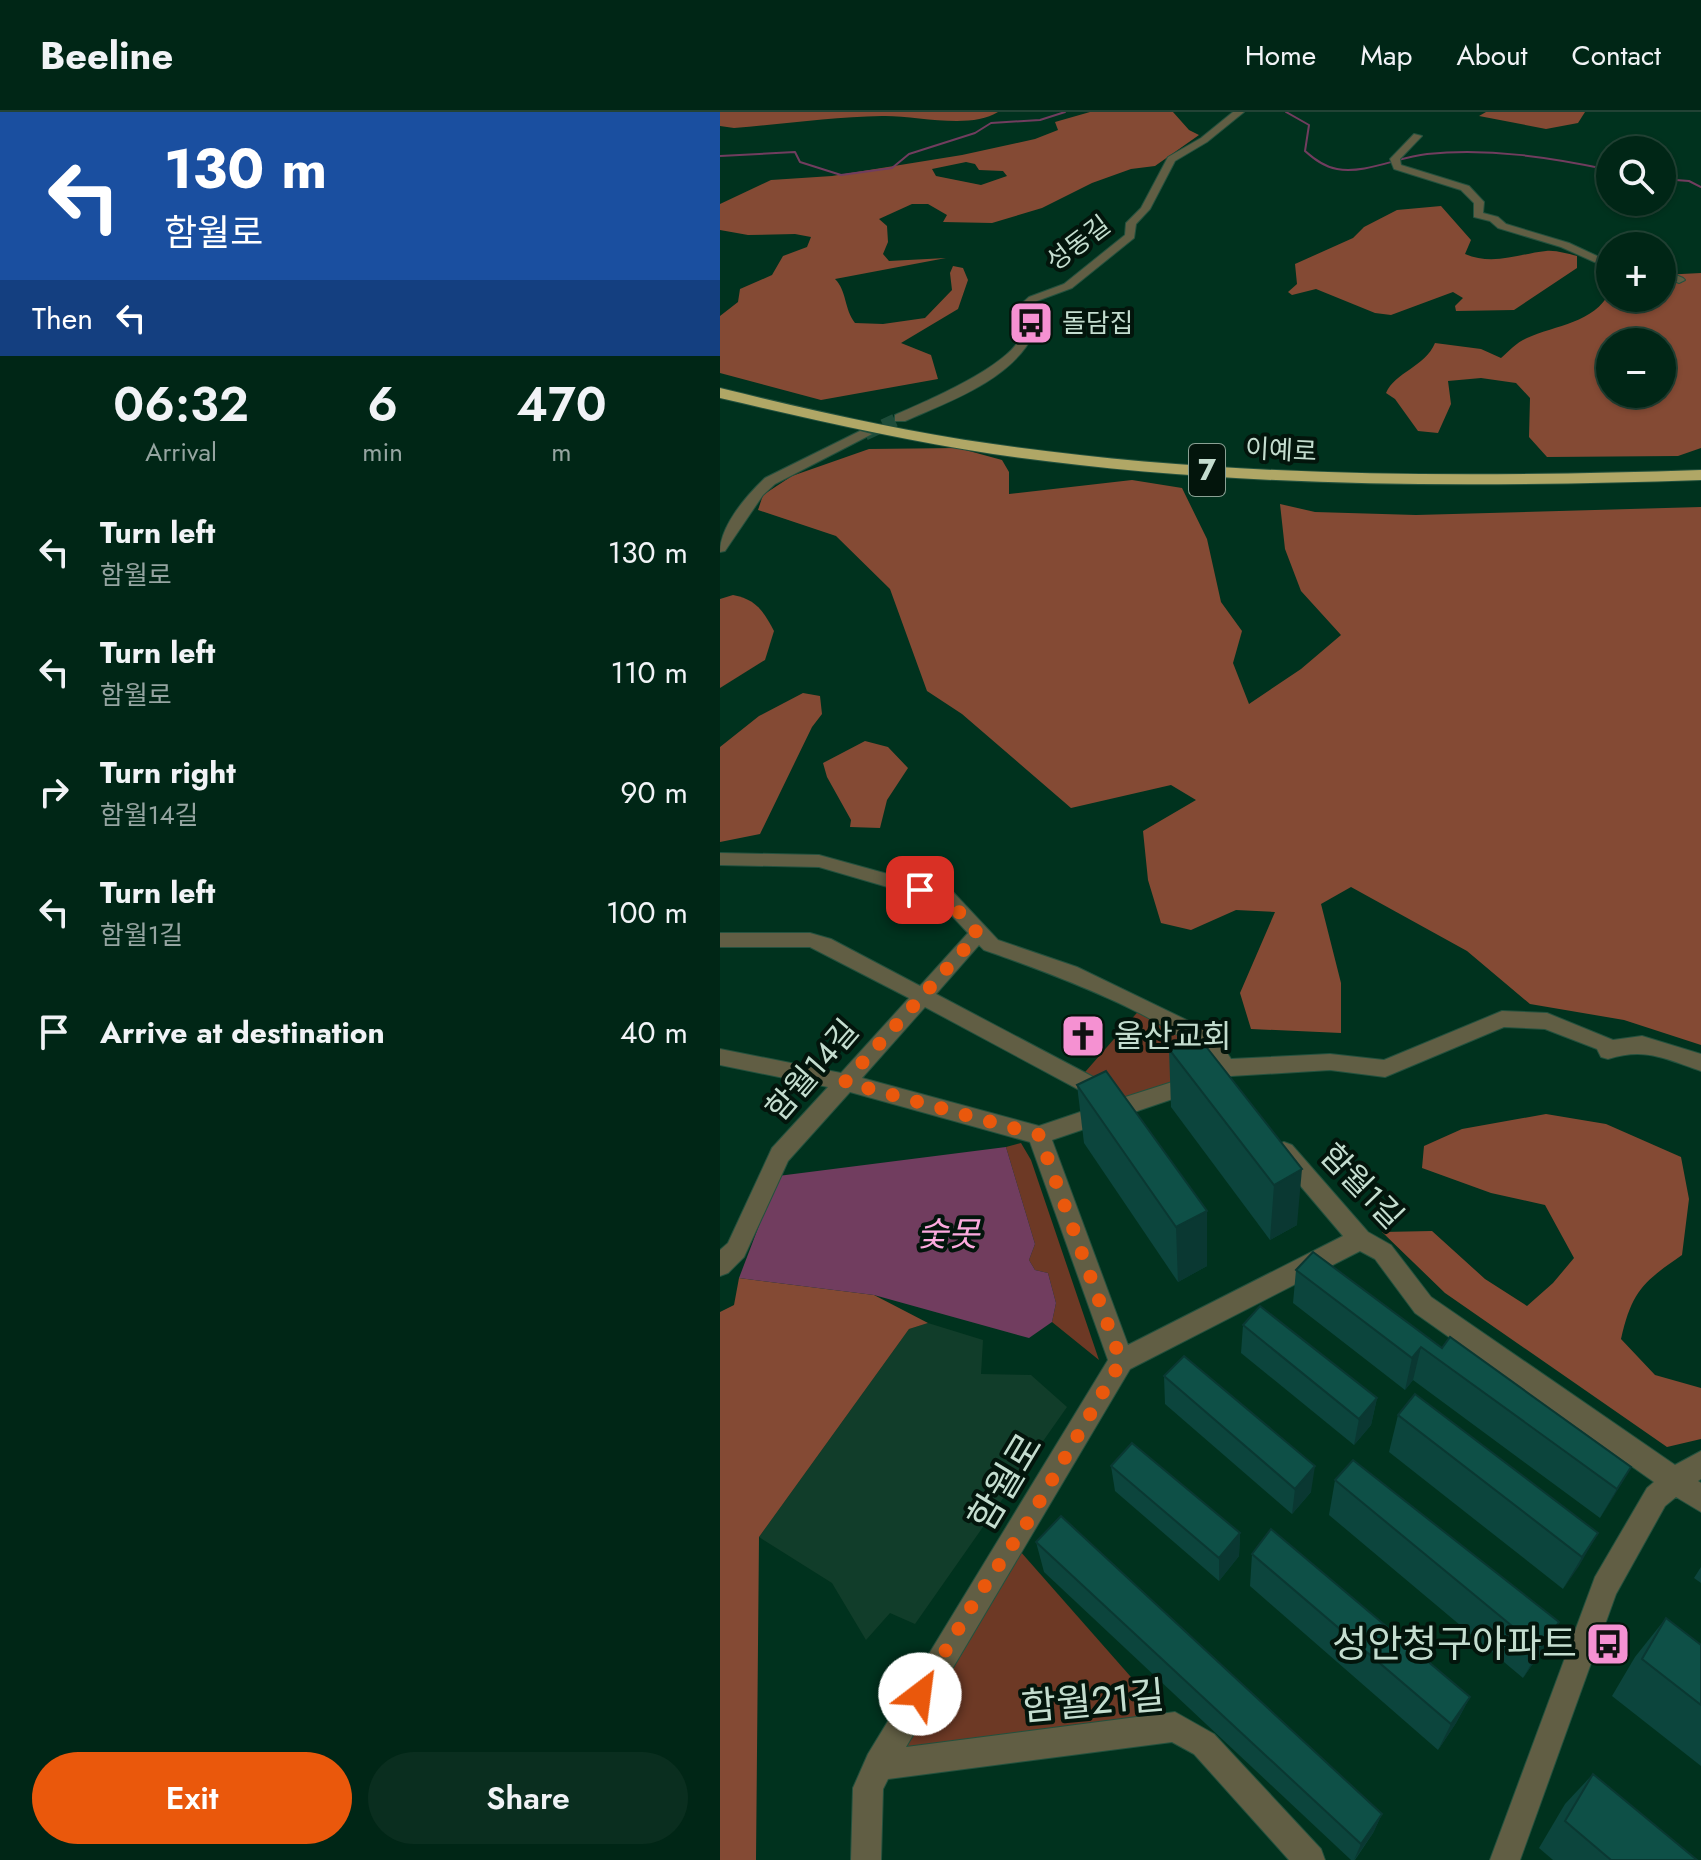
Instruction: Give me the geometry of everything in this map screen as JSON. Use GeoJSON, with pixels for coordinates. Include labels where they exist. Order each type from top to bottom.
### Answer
{"type":"FeatureCollection","features":[{"type":"Feature","properties":{"kind":"highway","name":"이예로"},"geometry":{"type":"LineString","coordinates":[[720,387],[883,422],[1118,454],[1255,467],[1536,478],[1701,469]]}},
{"type":"Feature","properties":{"kind":"highway","name":"이예로"},"geometry":{"type":"LineString","coordinates":[[720,393],[899,433],[995,449],[1097,460],[1318,477],[1701,475]]}},
{"type":"Feature","properties":{"kind":"highway"},"geometry":{"type":"LineString","coordinates":[[1536,478],[1701,461]]}},
{"type":"Feature","properties":{"kind":"highway"},"geometry":{"type":"LineString","coordinates":[[1536,478],[1701,485]]}},
{"type":"Feature","properties":{"kind":"street","name":"성동길"},"geometry":{"type":"LineString","coordinates":[[900,418],[990,373],[1026,340],[1028,331],[1023,308],[1033,299],[1068,286],[1130,236],[1131,223],[1145,209],[1171,159],[1204,140],[1239,112]]}},
{"type":"Feature","properties":{"kind":"street"},"geometry":{"type":"LineString","coordinates":[[1417,136],[1396,158],[1397,167],[1465,188],[1479,202],[1478,215],[1494,219],[1502,226],[1565,245],[1596,259]]}},
{"type":"Feature","properties":{"kind":"street"},"geometry":{"type":"LineString","coordinates":[[720,548],[758,492],[770,481],[865,434]]}},
{"type":"Feature","properties":{"kind":"street"},"geometry":{"type":"LineString","coordinates":[[720,859],[819,861],[946,897],[991,945],[1070,972],[1194,1033],[1215,1051],[1222,1072],[1239,1099]]}},
{"type":"Feature","properties":{"kind":"street","name":"함월14길"},"geometry":{"type":"LineString","coordinates":[[720,1266],[736,1250],[780,1155],[978,934]]}},
{"type":"Feature","properties":{"kind":"street"},"geometry":{"type":"LineString","coordinates":[[720,940],[810,940],[824,944],[1125,1104]]}},
{"type":"Feature","properties":{"kind":"street"},"geometry":{"type":"LineString","coordinates":[[720,1057],[845,1082],[1039,1135],[1222,1072],[1330,1062],[1385,1069],[1502,1019],[1547,1021],[1605,1044],[1608,1051],[1617,1044],[1656,1047],[1701,1063]]}},
{"type":"Feature","properties":{"kind":"street","name":"함월1길"},"geometry":{"type":"LineString","coordinates":[[1269,1134],[1360,1239],[1383,1252],[1423,1305],[1701,1499]]}},
{"type":"Feature","properties":{"kind":"street"},"geometry":{"type":"LineString","coordinates":[[1039,1135],[1121,1361],[1360,1239]]}},
{"type":"Feature","properties":{"kind":"street","name":"함월로"},"geometry":{"type":"LineString","coordinates":[[866,1860],[868,1788],[879,1765],[976,1599],[1027,1523],[1121,1361]]}},
{"type":"Feature","properties":{"kind":"street"},"geometry":{"type":"LineString","coordinates":[[1505,1860],[1605,1587],[1656,1497],[1675,1480],[1701,1464]]}},
{"type":"Feature","properties":{"kind":"street","name":"함월21길"},"geometry":{"type":"LineString","coordinates":[[879,1765],[1175,1727],[1204,1744],[1310,1860]]}},
{"type":"Feature","properties":{"kind":"shaded area"},"geometry":{"type":"Polygon","coordinates":[[[720,112],[998,112],[973,120],[957,121],[882,116],[734,128],[720,126],[720,112]]]}},
{"type":"Feature","properties":{"kind":"shaded area"},"geometry":{"type":"Polygon","coordinates":[[[1090,112],[1173,112],[1189,130],[1199,135],[1155,166],[1131,169],[1092,183],[1042,208],[992,223],[943,222],[947,215],[928,204],[912,204],[879,219],[887,226],[888,242],[883,254],[889,261],[946,258],[835,279],[855,323],[883,324],[925,318],[952,290],[950,273],[953,266],[963,268],[968,280],[958,309],[901,343],[931,355],[938,379],[821,400],[720,373],[720,316],[738,302],[740,289],[772,275],[783,256],[807,247],[811,237],[795,234],[748,235],[720,230],[720,204],[771,180],[832,176],[962,155],[1035,139],[1058,130],[1055,122],[1090,112]],[[966,162],[932,169],[936,176],[981,185],[1007,176],[1003,171],[979,170],[975,164],[966,162]]]}},
{"type":"Feature","properties":{"kind":"shaded area"},"geometry":{"type":"Polygon","coordinates":[[[1486,112],[1585,112],[1578,123],[1546,129],[1479,116],[1486,112]]]}},
{"type":"Feature","properties":{"kind":"shaded area"},"geometry":{"type":"Polygon","coordinates":[[[1441,206],[1471,240],[1465,254],[1496,259],[1554,251],[1577,256],[1577,268],[1514,310],[1456,311],[1455,306],[1463,298],[1453,292],[1391,315],[1375,313],[1316,289],[1292,295],[1288,292],[1297,284],[1295,264],[1353,238],[1364,227],[1397,210],[1441,206]]]}},
{"type":"Feature","properties":{"kind":"shaded area"},"geometry":{"type":"Polygon","coordinates":[[[1701,273],[1701,448],[1678,456],[1547,457],[1529,437],[1530,398],[1516,383],[1481,378],[1448,381],[1451,404],[1438,433],[1418,431],[1395,399],[1386,393],[1396,380],[1424,358],[1435,343],[1481,349],[1501,358],[1523,340],[1573,322],[1594,310],[1676,312],[1676,274],[1701,273]]]}},
{"type":"Feature","properties":{"kind":"shaded area"},"geometry":{"type":"Polygon","coordinates":[[[958,448],[1002,460],[1009,472],[1009,494],[1132,480],[1182,488],[1207,539],[1221,602],[1242,631],[1233,663],[1249,704],[1301,669],[1341,635],[1301,591],[1285,549],[1280,504],[1315,512],[1416,515],[1701,507],[1701,1045],[1624,1020],[1530,1004],[1467,951],[1351,887],[1321,904],[1341,983],[1341,1033],[1251,1029],[1240,993],[1275,912],[1236,910],[1191,930],[1161,923],[1148,880],[1143,831],[1196,800],[1171,785],[1071,808],[962,714],[927,691],[890,589],[836,536],[758,510],[763,495],[792,476],[869,449],[958,448]]]}},
{"type":"Feature","properties":{"kind":"shaded area"},"geometry":{"type":"Polygon","coordinates":[[[733,595],[758,607],[774,631],[765,660],[720,688],[720,599],[733,595]]]}},
{"type":"Feature","properties":{"kind":"shaded area"},"geometry":{"type":"Polygon","coordinates":[[[803,693],[820,696],[822,714],[812,727],[760,834],[720,842],[720,747],[759,716],[803,693]]]}},
{"type":"Feature","properties":{"kind":"shaded area"},"geometry":{"type":"Polygon","coordinates":[[[865,741],[888,747],[908,768],[887,800],[880,828],[850,827],[851,820],[827,777],[823,763],[865,741]]]}},
{"type":"Feature","properties":{"kind":"shaded area"},"geometry":{"type":"Polygon","coordinates":[[[1142,1007],[1225,1068],[1125,1104],[1079,1079],[1142,1007]]]}},
{"type":"Feature","properties":{"kind":"shaded area"},"geometry":{"type":"Polygon","coordinates":[[[1546,1114],[1606,1124],[1681,1157],[1689,1199],[1682,1255],[1641,1289],[1630,1309],[1621,1339],[1655,1375],[1701,1388],[1701,1439],[1667,1447],[1445,1293],[1382,1232],[1432,1231],[1485,1279],[1527,1306],[1553,1283],[1574,1258],[1545,1205],[1491,1193],[1422,1168],[1424,1146],[1462,1129],[1546,1114]]]}},
{"type":"Feature","properties":{"kind":"shaded area"},"geometry":{"type":"Polygon","coordinates":[[[1021,1143],[1031,1160],[1099,1360],[1052,1322],[1056,1303],[1048,1273],[1035,1270],[1029,1260],[1035,1244],[1006,1147],[1021,1143]]]}},
{"type":"Feature","properties":{"kind":"shaded area"},"geometry":{"type":"Polygon","coordinates":[[[739,1278],[874,1295],[928,1323],[909,1329],[759,1537],[756,1860],[720,1860],[720,1312],[734,1305],[739,1278]]]}},
{"type":"Feature","properties":{"kind":"shaded area"},"geometry":{"type":"Polygon","coordinates":[[[928,1323],[983,1340],[981,1374],[1031,1375],[1067,1407],[915,1624],[890,1613],[866,1640],[832,1583],[759,1537],[909,1329],[928,1323]]]}},
{"type":"Feature","properties":{"kind":"shaded area"},"geometry":{"type":"Polygon","coordinates":[[[1013,1543],[1175,1727],[879,1765],[1013,1543]]]}},
{"type":"Feature","properties":{"kind":"water","name":"숯못"},"geometry":{"type":"Polygon","coordinates":[[[1006,1147],[1035,1244],[1029,1260],[1035,1270],[1048,1273],[1056,1303],[1052,1322],[1029,1338],[874,1295],[739,1278],[778,1176],[1006,1147]]]}},
{"type":"Feature","properties":{"kind":"building"},"geometry":{"type":"Polygon","coordinates":[[[1197,1035],[1302,1169],[1274,1185],[1169,1049],[1197,1035]]]}},
{"type":"Feature","properties":{"kind":"building"},"geometry":{"type":"Polygon","coordinates":[[[1106,1071],[1207,1211],[1176,1227],[1077,1085],[1106,1071]]]}},
{"type":"Feature","properties":{"kind":"building"},"geometry":{"type":"Polygon","coordinates":[[[1313,1252],[1442,1348],[1450,1337],[1631,1467],[1617,1489],[1421,1347],[1412,1358],[1296,1270],[1313,1252]]]}},
{"type":"Feature","properties":{"kind":"building"},"geometry":{"type":"Polygon","coordinates":[[[1260,1306],[1377,1398],[1359,1419],[1243,1325],[1260,1306]]]}},
{"type":"Feature","properties":{"kind":"building"},"geometry":{"type":"Polygon","coordinates":[[[1184,1356],[1315,1466],[1295,1489],[1164,1376],[1184,1356]]]}},
{"type":"Feature","properties":{"kind":"building"},"geometry":{"type":"Polygon","coordinates":[[[1415,1394],[1598,1533],[1582,1557],[1398,1415],[1415,1394]]]}},
{"type":"Feature","properties":{"kind":"building"},"geometry":{"type":"Polygon","coordinates":[[[1132,1443],[1240,1533],[1219,1558],[1111,1466],[1132,1443]]]}},
{"type":"Feature","properties":{"kind":"building"},"geometry":{"type":"Polygon","coordinates":[[[1353,1460],[1559,1622],[1540,1649],[1335,1480],[1353,1460]]]}},
{"type":"Feature","properties":{"kind":"building"},"geometry":{"type":"Polygon","coordinates":[[[1061,1516],[1382,1814],[1361,1844],[1036,1542],[1061,1516]]]}},
{"type":"Feature","properties":{"kind":"building"},"geometry":{"type":"Polygon","coordinates":[[[1271,1529],[1470,1697],[1451,1724],[1252,1554],[1271,1529]]]}},
{"type":"Feature","properties":{"kind":"building"},"geometry":{"type":"Polygon","coordinates":[[[1666,1618],[1701,1645],[1701,1705],[1642,1659],[1666,1618]]]}},
{"type":"Feature","properties":{"kind":"building"},"geometry":{"type":"Polygon","coordinates":[[[1593,1774],[1697,1860],[1611,1860],[1565,1821],[1593,1774]]]}},
{"type":"Feature","properties":{"kind":"waterway"},"geometry":{"type":"LineString","coordinates":[[720,156],[795,152],[800,162],[841,175],[892,168],[909,154],[975,133],[991,123],[1040,120],[1065,112]]}},
{"type":"Feature","properties":{"kind":"waterway"},"geometry":{"type":"LineString","coordinates":[[1286,112],[1309,125],[1305,151],[1324,165],[1337,169],[1359,169],[1450,152],[1496,153],[1596,168]]}},
{"type":"Feature","properties":{"kind":"waterway"},"geometry":{"type":"LineString","coordinates":[[1676,180],[1689,181],[1701,187]]}},
{"type":"Feature","properties":{"kind":"tunnel"},"geometry":{"type":"LineString","coordinates":[[865,434],[900,418]]}},
{"type":"Feature","properties":{"kind":"place","name":"돌담집"},"geometry":{"type":"Point","coordinates":[1031,323]}},
{"type":"Feature","properties":{"kind":"place","name":"울산교회"},"geometry":{"type":"Point","coordinates":[1083,1036]}},
{"type":"Feature","properties":{"kind":"place","name":"성안청구아파트"},"geometry":{"type":"Point","coordinates":[1608,1644]}},
{"type":"Feature","properties":{"kind":"route"},"geometry":{"type":"LineString","coordinates":[[920,890],[946,897],[978,934],[845,1082],[1039,1135],[1121,1361],[1027,1523],[976,1599],[920,1694]]}}]}
